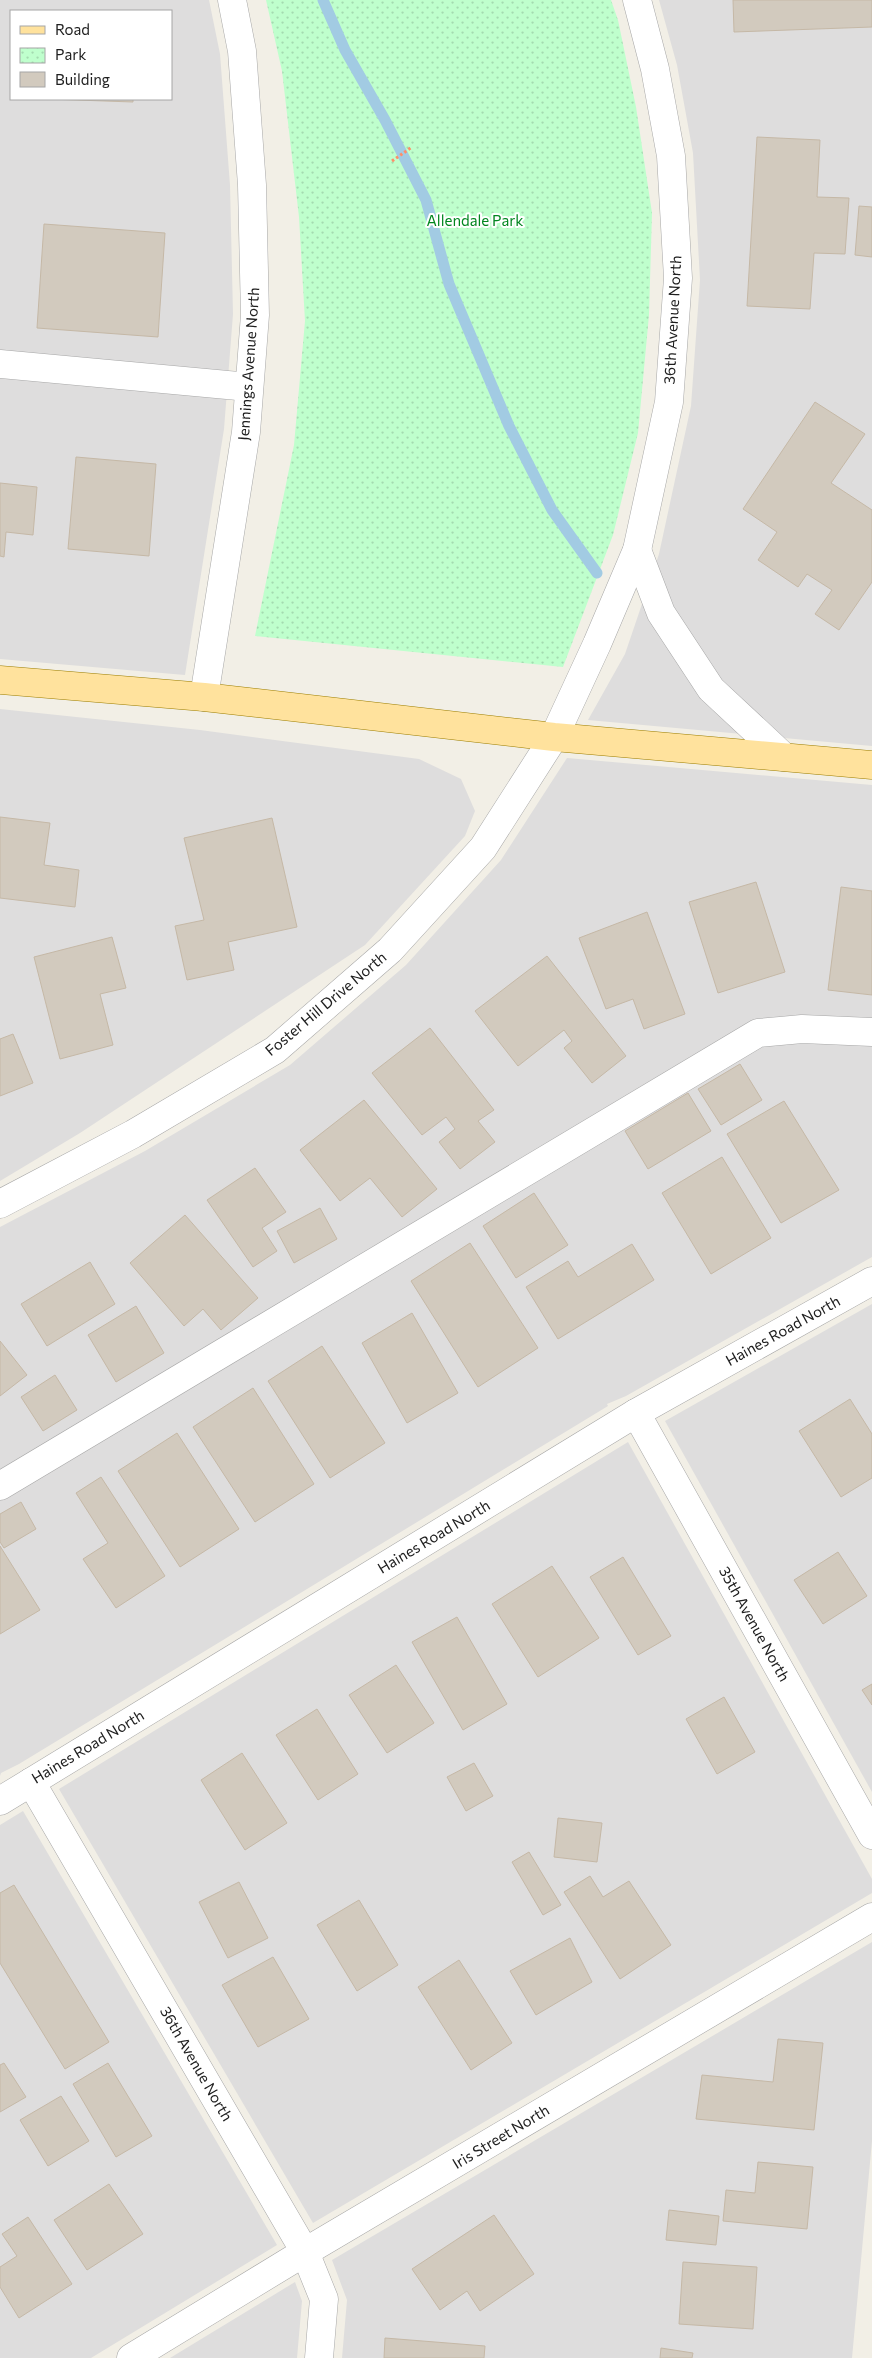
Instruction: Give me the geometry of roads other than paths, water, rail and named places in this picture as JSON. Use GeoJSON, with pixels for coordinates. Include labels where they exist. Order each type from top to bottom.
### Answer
{"type":"FeatureCollection","features":[{"type":"Feature","properties":{"kind":"main road"},"geometry":{"type":"LineString","coordinates":[[0,680],[204,697],[554,737],[872,765]]}},
{"type":"Feature","properties":{"kind":"street","name":"Jennings Avenue North"},"geometry":{"type":"LineString","coordinates":[[204,697],[246,432],[255,315],[252,185],[242,51],[232,0]]}},
{"type":"Feature","properties":{"kind":"street","name":"36th Avenue North"},"geometry":{"type":"LineString","coordinates":[[554,737],[597,644],[637,550],[669,402],[678,278],[671,156],[655,69],[637,0]]}},
{"type":"Feature","properties":{"kind":"street"},"geometry":{"type":"LineString","coordinates":[[0,364],[249,387]]}},
{"type":"Feature","properties":{"kind":"street"},"geometry":{"type":"LineString","coordinates":[[637,550],[661,613],[711,688],[784,757]]}},
{"type":"Feature","properties":{"kind":"street","name":"Foster Hill Drive North"},"geometry":{"type":"LineString","coordinates":[[0,1204],[133,1134],[275,1050],[390,950],[484,848],[554,737]]}},
{"type":"Feature","properties":{"kind":"street"},"geometry":{"type":"LineString","coordinates":[[0,1486],[758,1033],[802,1029],[872,1032]]}},
{"type":"Feature","properties":{"kind":"street","name":"Haines Road North"},"geometry":{"type":"LineString","coordinates":[[0,1800],[636,1413],[872,1281]]}},
{"type":"Feature","properties":{"kind":"street","name":"35th Avenue North"},"geometry":{"type":"LineString","coordinates":[[636,1413],[872,1835]]}},
{"type":"Feature","properties":{"kind":"street","name":"36th Avenue North"},"geometry":{"type":"LineString","coordinates":[[31,1782],[305,2252],[324,2298],[319,2358]]}},
{"type":"Feature","properties":{"kind":"street","name":"Iris Street North"},"geometry":{"type":"LineString","coordinates":[[131,2358],[305,2252],[872,1917]]}},
{"type":"Feature","properties":{"kind":"waterway"},"geometry":{"type":"LineString","coordinates":[[323,0],[345,50],[385,120],[426,200],[449,284],[509,426],[552,510],[597,573]]}},
{"type":"Feature","properties":{"kind":"park label","name":"Allendale Park"},"geometry":{"type":"Point","coordinates":[475,221]}}]}
